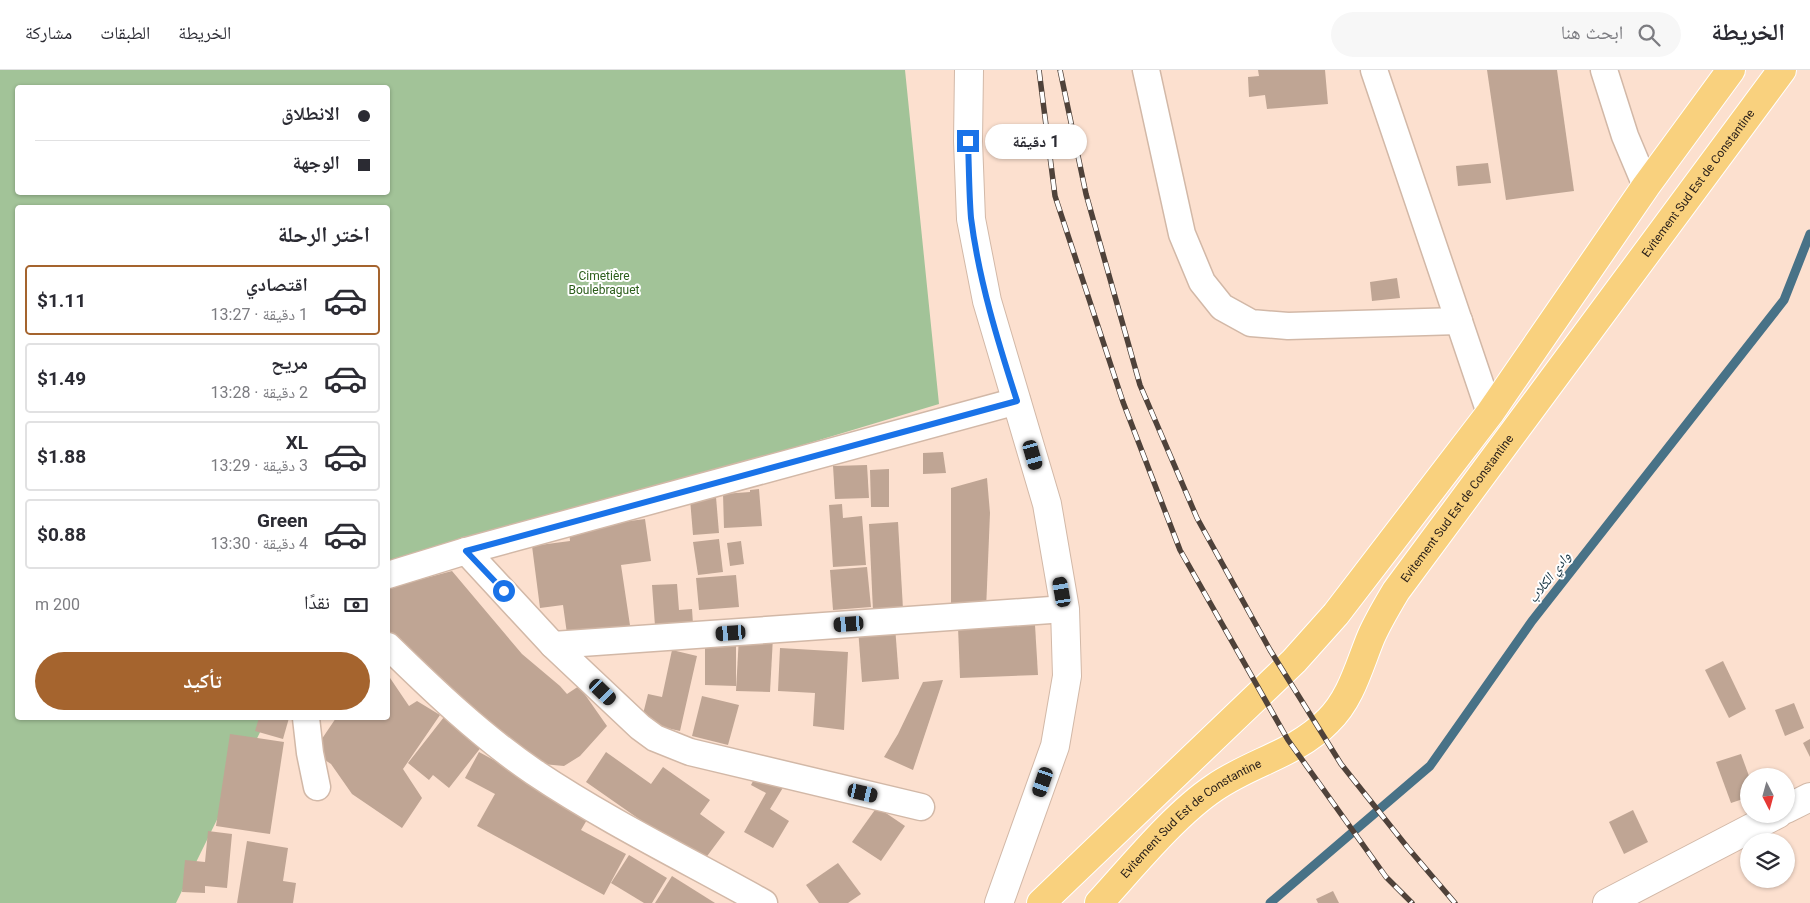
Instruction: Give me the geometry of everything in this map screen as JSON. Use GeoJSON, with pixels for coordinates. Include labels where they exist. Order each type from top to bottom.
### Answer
{"type":"FeatureCollection","features":[{"type":"Feature","properties":{"kind":"highway"},"geometry":{"type":"LineString","coordinates":[[1041,903],[1294,661],[1336,614],[1490,413],[1646,186],[1731,70]]}},
{"type":"Feature","properties":{"kind":"highway","name":"Evitement Sud Est de Constantine"},"geometry":{"type":"LineString","coordinates":[[1099,903],[1142,856],[1201,798],[1230,778],[1295,747],[1316,732],[1337,712],[1351,687],[1372,635],[1396,591],[1782,70]]}},
{"type":"Feature","properties":{"kind":"street"},"geometry":{"type":"LineString","coordinates":[[969,70],[968,141],[972,219],[987,301],[1047,504],[1065,609],[1067,676],[1055,746],[999,903]]}},
{"type":"Feature","properties":{"kind":"street"},"geometry":{"type":"LineString","coordinates":[[1146,70],[1182,234],[1202,282],[1222,307],[1252,323],[1288,326],[1459,321]]}},
{"type":"Feature","properties":{"kind":"street"},"geometry":{"type":"LineString","coordinates":[[1374,70],[1490,413]]}},
{"type":"Feature","properties":{"kind":"street"},"geometry":{"type":"LineString","coordinates":[[1604,70],[1625,136],[1646,186]]}},
{"type":"Feature","properties":{"kind":"street"},"geometry":{"type":"LineString","coordinates":[[390,574],[466,551],[1017,401]]}},
{"type":"Feature","properties":{"kind":"street"},"geometry":{"type":"LineString","coordinates":[[466,551],[554,646],[640,728],[655,738],[671,746],[921,807]]}},
{"type":"Feature","properties":{"kind":"street"},"geometry":{"type":"LineString","coordinates":[[554,646],[1065,609]]}},
{"type":"Feature","properties":{"kind":"street"},"geometry":{"type":"LineString","coordinates":[[390,648],[468,720],[534,772],[600,812],[764,903]]}},
{"type":"Feature","properties":{"kind":"street"},"geometry":{"type":"LineString","coordinates":[[306,720],[310,753],[317,787]]}},
{"type":"Feature","properties":{"kind":"street"},"geometry":{"type":"LineString","coordinates":[[1795,805],[1810,797]]}},
{"type":"Feature","properties":{"kind":"street"},"geometry":{"type":"LineString","coordinates":[[1607,903],[1761,823]]}},
{"type":"Feature","properties":{"kind":"green space","name":"Cimetière Boulebraguet"},"geometry":{"type":"Polygon","coordinates":[[[0,70],[905,70],[939,404],[390,569],[390,205],[15,205],[15,720],[266,720],[176,903],[0,903],[0,70]]]}},
{"type":"Feature","properties":{"kind":"building"},"geometry":{"type":"Polygon","coordinates":[[[1258,70],[1325,70],[1328,104],[1267,109],[1265,95],[1249,97],[1248,77],[1259,76],[1258,70]]]}},
{"type":"Feature","properties":{"kind":"building"},"geometry":{"type":"Polygon","coordinates":[[[1487,70],[1557,70],[1574,191],[1506,200],[1487,70]]]}},
{"type":"Feature","properties":{"kind":"building"},"geometry":{"type":"Polygon","coordinates":[[[1488,163],[1491,183],[1458,186],[1456,166],[1488,163]]]}},
{"type":"Feature","properties":{"kind":"building"},"geometry":{"type":"Polygon","coordinates":[[[1397,278],[1400,298],[1372,301],[1370,282],[1397,278]]]}},
{"type":"Feature","properties":{"kind":"building"},"geometry":{"type":"Polygon","coordinates":[[[943,452],[946,473],[923,474],[923,453],[943,452]]]}},
{"type":"Feature","properties":{"kind":"building"},"geometry":{"type":"Polygon","coordinates":[[[867,465],[869,498],[835,499],[833,466],[867,465]]]}},
{"type":"Feature","properties":{"kind":"building"},"geometry":{"type":"Polygon","coordinates":[[[889,469],[889,507],[871,507],[870,470],[889,469]]]}},
{"type":"Feature","properties":{"kind":"building"},"geometry":{"type":"Polygon","coordinates":[[[987,478],[990,513],[986,610],[951,611],[951,488],[987,478]]]}},
{"type":"Feature","properties":{"kind":"building"},"geometry":{"type":"Polygon","coordinates":[[[759,489],[762,526],[724,528],[723,494],[750,492],[750,490],[759,489]]]}},
{"type":"Feature","properties":{"kind":"building"},"geometry":{"type":"Polygon","coordinates":[[[716,497],[719,533],[693,535],[690,499],[716,497]]]}},
{"type":"Feature","properties":{"kind":"building"},"geometry":{"type":"Polygon","coordinates":[[[842,504],[843,518],[862,516],[866,565],[833,567],[829,505],[842,504]]]}},
{"type":"Feature","properties":{"kind":"building"},"geometry":{"type":"Polygon","coordinates":[[[645,519],[651,561],[621,565],[631,632],[568,641],[563,605],[540,608],[532,546],[570,541],[569,529],[645,519]]]}},
{"type":"Feature","properties":{"kind":"building"},"geometry":{"type":"Polygon","coordinates":[[[898,522],[903,609],[873,611],[869,524],[898,522]]]}},
{"type":"Feature","properties":{"kind":"building"},"geometry":{"type":"Polygon","coordinates":[[[719,539],[723,572],[698,575],[693,542],[719,539]]]}},
{"type":"Feature","properties":{"kind":"building"},"geometry":{"type":"Polygon","coordinates":[[[741,541],[744,564],[730,566],[727,543],[741,541]]]}},
{"type":"Feature","properties":{"kind":"building"},"geometry":{"type":"Polygon","coordinates":[[[867,567],[871,607],[833,610],[830,570],[867,567]]]}},
{"type":"Feature","properties":{"kind":"building"},"geometry":{"type":"Polygon","coordinates":[[[452,571],[522,654],[567,694],[579,686],[607,726],[580,756],[564,766],[532,763],[390,637],[390,587],[452,571]]]}},
{"type":"Feature","properties":{"kind":"building"},"geometry":{"type":"Polygon","coordinates":[[[736,575],[739,607],[699,610],[696,578],[736,575]]]}},
{"type":"Feature","properties":{"kind":"building"},"geometry":{"type":"Polygon","coordinates":[[[677,584],[679,610],[692,609],[693,624],[655,626],[652,585],[677,584]]]}},
{"type":"Feature","properties":{"kind":"building"},"geometry":{"type":"Polygon","coordinates":[[[1035,625],[1038,675],[960,678],[958,627],[1035,625]]]}},
{"type":"Feature","properties":{"kind":"building"},"geometry":{"type":"Polygon","coordinates":[[[895,626],[899,679],[862,682],[858,628],[895,626]]]}},
{"type":"Feature","properties":{"kind":"building"},"geometry":{"type":"Polygon","coordinates":[[[739,636],[773,637],[770,692],[736,691],[739,636]]]}},
{"type":"Feature","properties":{"kind":"building"},"geometry":{"type":"Polygon","coordinates":[[[705,639],[736,639],[736,686],[705,685],[705,639]]]}},
{"type":"Feature","properties":{"kind":"building"},"geometry":{"type":"Polygon","coordinates":[[[780,648],[848,652],[844,730],[813,726],[815,693],[778,691],[780,648]]]}},
{"type":"Feature","properties":{"kind":"building"},"geometry":{"type":"Polygon","coordinates":[[[672,650],[697,656],[680,731],[641,722],[648,694],[662,697],[672,650]]]}},
{"type":"Feature","properties":{"kind":"building"},"geometry":{"type":"Polygon","coordinates":[[[1723,661],[1746,709],[1729,718],[1705,670],[1723,661]]]}},
{"type":"Feature","properties":{"kind":"building"},"geometry":{"type":"Polygon","coordinates":[[[390,678],[409,706],[417,701],[440,715],[403,769],[422,798],[402,828],[352,794],[331,764],[313,752],[335,720],[390,720],[390,678]]]}},
{"type":"Feature","properties":{"kind":"building"},"geometry":{"type":"Polygon","coordinates":[[[943,680],[913,770],[884,757],[898,734],[923,682],[943,680]]]}},
{"type":"Feature","properties":{"kind":"building"},"geometry":{"type":"Polygon","coordinates":[[[702,696],[739,705],[728,745],[692,736],[702,696]]]}},
{"type":"Feature","properties":{"kind":"building"},"geometry":{"type":"Polygon","coordinates":[[[1794,703],[1804,728],[1785,736],[1775,710],[1794,703]]]}},
{"type":"Feature","properties":{"kind":"building"},"geometry":{"type":"Polygon","coordinates":[[[444,717],[482,746],[449,788],[433,775],[429,780],[408,763],[444,717]]]}},
{"type":"Feature","properties":{"kind":"building"},"geometry":{"type":"Polygon","coordinates":[[[258,720],[288,720],[283,739],[255,731],[258,720]]]}},
{"type":"Feature","properties":{"kind":"building"},"geometry":{"type":"Polygon","coordinates":[[[230,734],[284,742],[270,834],[216,826],[230,734]]]}},
{"type":"Feature","properties":{"kind":"building"},"geometry":{"type":"Polygon","coordinates":[[[1810,739],[1810,757],[1803,743],[1810,739]]]}},
{"type":"Feature","properties":{"kind":"building"},"geometry":{"type":"Polygon","coordinates":[[[479,752],[591,813],[581,830],[626,854],[604,895],[477,826],[495,794],[465,778],[479,752]]]}},
{"type":"Feature","properties":{"kind":"building"},"geometry":{"type":"Polygon","coordinates":[[[606,752],[651,784],[663,767],[710,800],[700,814],[725,832],[702,863],[586,782],[606,752]]]}},
{"type":"Feature","properties":{"kind":"building"},"geometry":{"type":"Polygon","coordinates":[[[1741,754],[1746,768],[1740,768],[1740,800],[1731,803],[1716,762],[1741,754]]]}},
{"type":"Feature","properties":{"kind":"building"},"geometry":{"type":"Polygon","coordinates":[[[758,771],[784,786],[770,809],[789,821],[773,848],[744,832],[766,793],[751,785],[758,771]]]}},
{"type":"Feature","properties":{"kind":"building"},"geometry":{"type":"Polygon","coordinates":[[[877,807],[905,826],[881,861],[852,842],[877,807]]]}},
{"type":"Feature","properties":{"kind":"building"},"geometry":{"type":"Polygon","coordinates":[[[1633,810],[1648,842],[1624,854],[1609,822],[1633,810]]]}},
{"type":"Feature","properties":{"kind":"building"},"geometry":{"type":"Polygon","coordinates":[[[208,831],[232,834],[227,888],[205,886],[205,893],[182,892],[185,860],[205,862],[208,831]]]}},
{"type":"Feature","properties":{"kind":"building"},"geometry":{"type":"Polygon","coordinates":[[[247,841],[288,848],[283,881],[296,883],[293,903],[237,903],[247,841]]]}},
{"type":"Feature","properties":{"kind":"building"},"geometry":{"type":"Polygon","coordinates":[[[629,855],[667,878],[652,903],[644,903],[611,883],[629,855]]]}},
{"type":"Feature","properties":{"kind":"building"},"geometry":{"type":"Polygon","coordinates":[[[838,863],[861,894],[848,903],[819,903],[806,885],[838,863]]]}},
{"type":"Feature","properties":{"kind":"building"},"geometry":{"type":"Polygon","coordinates":[[[672,876],[715,903],[655,903],[672,876]]]}},
{"type":"Feature","properties":{"kind":"building"},"geometry":{"type":"Polygon","coordinates":[[[1333,891],[1339,903],[1318,903],[1316,899],[1333,891]]]}},
{"type":"Feature","properties":{"kind":"waterway","name":"وادي الكلاب"},"geometry":{"type":"LineString","coordinates":[[1270,903],[1430,766],[1532,621],[1784,300],[1810,234]]}},
{"type":"Feature","properties":{"kind":"railway"},"geometry":{"type":"LineString","coordinates":[[1039,70],[1055,196],[1123,402],[1180,550],[1288,740],[1386,877],[1412,903]]}},
{"type":"Feature","properties":{"kind":"railway"},"geometry":{"type":"LineString","coordinates":[[1060,70],[1086,194],[1140,385],[1197,518],[1270,650],[1341,764],[1455,903]]}},
{"type":"Feature","properties":{"kind":"route"},"geometry":{"type":"LineString","coordinates":[[504,591],[466,551],[1017,401],[987,301],[974,235],[968,141]]}}]}
